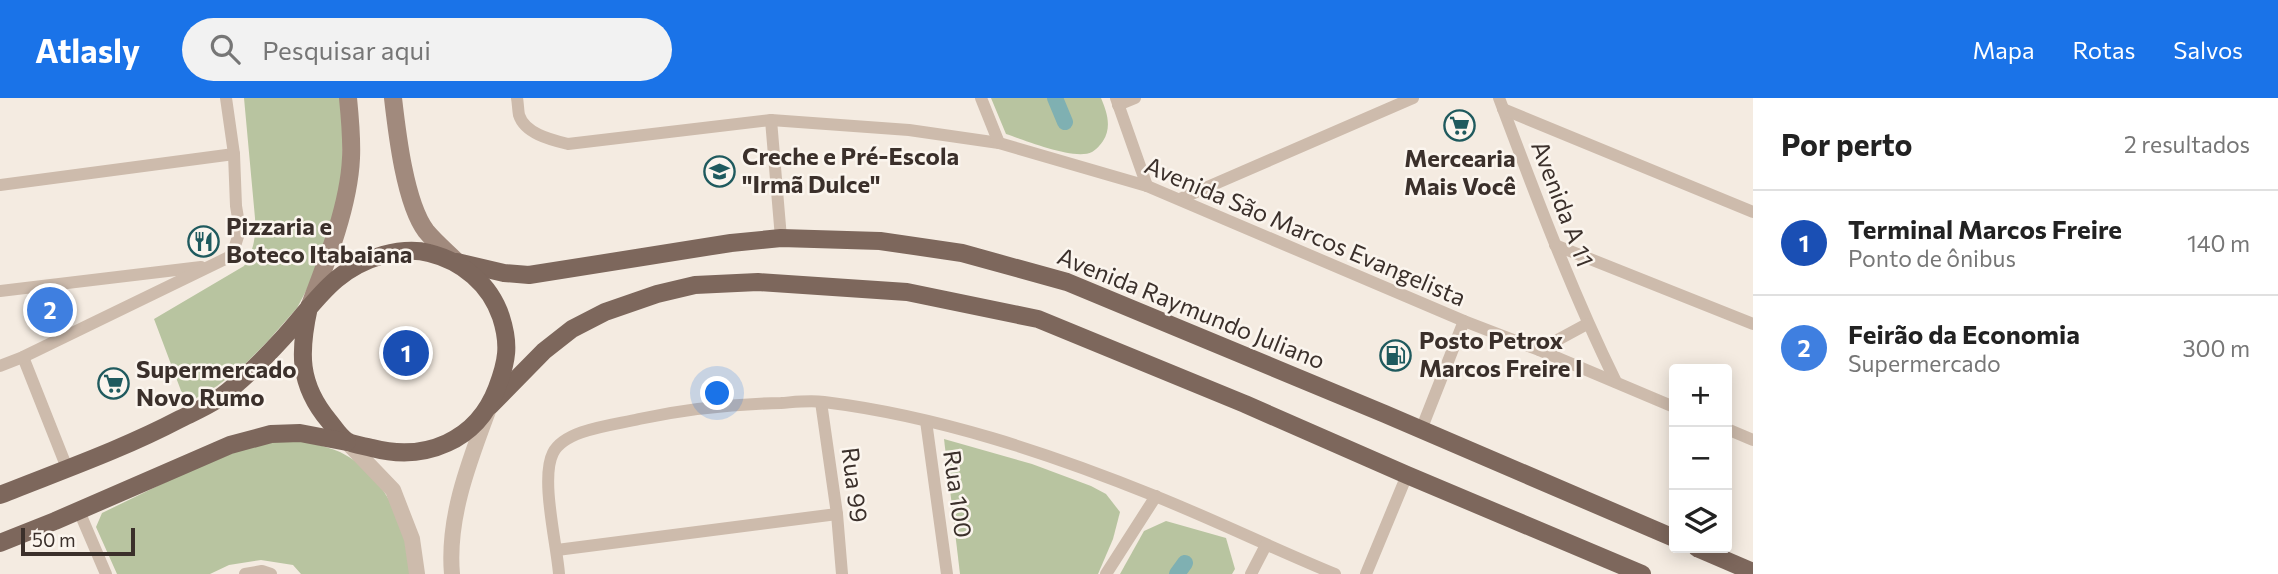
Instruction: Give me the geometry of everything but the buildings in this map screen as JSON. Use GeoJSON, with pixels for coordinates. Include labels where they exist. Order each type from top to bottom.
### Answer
{"type":"FeatureCollection","features":[{"type":"Feature","properties":{"kind":"main road"},"geometry":{"type":"LineString","coordinates":[[347,442],[317,405],[304,374],[302,346],[309,307],[330,253],[348,181],[352,134],[348,98]]}},
{"type":"Feature","properties":{"kind":"main road"},"geometry":{"type":"LineString","coordinates":[[393,98],[398,147],[413,203],[425,230],[479,281],[497,305],[506,334],[506,365],[490,406]]}},
{"type":"Feature","properties":{"kind":"main road","name":"Avenida Raymundo Juliano"},"geometry":{"type":"LineString","coordinates":[[457,262],[504,273],[528,275],[731,243],[781,239],[880,241],[962,253],[1067,282],[1669,536]]}},
{"type":"Feature","properties":{"kind":"main road"},"geometry":{"type":"LineString","coordinates":[[0,495],[140,438],[216,400],[257,366],[339,276],[362,261],[393,252],[419,250],[457,262]]}},
{"type":"Feature","properties":{"kind":"main road"},"geometry":{"type":"LineString","coordinates":[[0,543],[230,445],[271,434],[300,433],[387,452],[415,453],[443,446],[467,431],[544,351],[572,329],[605,312],[657,294],[695,285],[758,282],[907,292],[1038,319],[1245,404],[1642,574]]}},
{"type":"Feature","properties":{"kind":"main road"},"geometry":{"type":"LineString","coordinates":[[1709,553],[1753,572]]}},
{"type":"Feature","properties":{"kind":"street"},"geometry":{"type":"LineString","coordinates":[[0,366],[229,257],[240,230],[226,98]]}},
{"type":"Feature","properties":{"kind":"street","name":"Avenida São Marcos Evangelista"},"geometry":{"type":"LineString","coordinates":[[517,98],[520,118],[531,130],[568,144],[771,120],[909,130],[999,143],[1147,186],[1669,405]]}},
{"type":"Feature","properties":{"kind":"street"},"geometry":{"type":"LineString","coordinates":[[981,98],[999,143]]}},
{"type":"Feature","properties":{"kind":"street"},"geometry":{"type":"LineString","coordinates":[[1135,98],[1117,102],[1147,186]]}},
{"type":"Feature","properties":{"kind":"street"},"geometry":{"type":"LineString","coordinates":[[1180,199],[1385,103],[1413,98]]}},
{"type":"Feature","properties":{"kind":"street"},"geometry":{"type":"LineString","coordinates":[[1501,104],[1753,212]]}},
{"type":"Feature","properties":{"kind":"street","name":"Avenida A 11"},"geometry":{"type":"LineString","coordinates":[[1501,104],[1587,324],[1615,382]]}},
{"type":"Feature","properties":{"kind":"street"},"geometry":{"type":"LineString","coordinates":[[771,120],[781,239]]}},
{"type":"Feature","properties":{"kind":"street"},"geometry":{"type":"LineString","coordinates":[[0,185],[234,154]]}},
{"type":"Feature","properties":{"kind":"street"},"geometry":{"type":"LineString","coordinates":[[1555,245],[1753,324]]}},
{"type":"Feature","properties":{"kind":"street"},"geometry":{"type":"LineString","coordinates":[[0,291],[211,266]]}},
{"type":"Feature","properties":{"kind":"street"},"geometry":{"type":"LineString","coordinates":[[1421,429],[1464,321]]}},
{"type":"Feature","properties":{"kind":"street"},"geometry":{"type":"LineString","coordinates":[[1539,350],[1587,324]]}},
{"type":"Feature","properties":{"kind":"street"},"geometry":{"type":"LineString","coordinates":[[23,357],[67,468]]}},
{"type":"Feature","properties":{"kind":"street"},"geometry":{"type":"LineString","coordinates":[[559,574],[548,493],[549,473],[553,452],[568,438],[589,430],[669,413],[758,404],[821,402],[926,421],[1041,454],[1156,496],[1335,574]]}},
{"type":"Feature","properties":{"kind":"street","name":"Rua 99"},"geometry":{"type":"LineString","coordinates":[[821,402],[837,514],[842,574]]}},
{"type":"Feature","properties":{"kind":"street"},"geometry":{"type":"LineString","coordinates":[[452,574],[453,528],[459,499],[490,406]]}},
{"type":"Feature","properties":{"kind":"street","name":"Rua 100"},"geometry":{"type":"LineString","coordinates":[[926,421],[947,574]]}},
{"type":"Feature","properties":{"kind":"street"},"geometry":{"type":"LineString","coordinates":[[1732,431],[1753,440]]}},
{"type":"Feature","properties":{"kind":"street"},"geometry":{"type":"LineString","coordinates":[[347,442],[393,490],[412,539],[417,574]]}},
{"type":"Feature","properties":{"kind":"street"},"geometry":{"type":"LineString","coordinates":[[1366,574],[1408,475]]}},
{"type":"Feature","properties":{"kind":"street"},"geometry":{"type":"LineString","coordinates":[[1106,574],[1156,496]]}},
{"type":"Feature","properties":{"kind":"street"},"geometry":{"type":"LineString","coordinates":[[79,511],[106,574]]}},
{"type":"Feature","properties":{"kind":"street"},"geometry":{"type":"LineString","coordinates":[[557,551],[837,514]]}},
{"type":"Feature","properties":{"kind":"street"},"geometry":{"type":"LineString","coordinates":[[1251,574],[1266,545]]}},
{"type":"Feature","properties":{"kind":"street"},"geometry":{"type":"LineString","coordinates":[[245,574],[262,571],[271,574]]}},
{"type":"Feature","properties":{"kind":"green space"},"geometry":{"type":"Polygon","coordinates":[[[244,98],[343,98],[342,187],[315,274],[297,308],[242,367],[186,404],[154,319],[244,266],[250,254],[255,237],[255,218],[244,98]]]}},
{"type":"Feature","properties":{"kind":"green space"},"geometry":{"type":"Polygon","coordinates":[[[991,98],[1101,98],[1108,120],[1106,136],[1095,150],[1084,154],[1062,152],[1037,145],[1006,134],[991,98]]]}},
{"type":"Feature","properties":{"kind":"green space"},"geometry":{"type":"Polygon","coordinates":[[[287,439],[340,452],[370,474],[391,503],[399,520],[411,574],[301,574],[293,565],[261,560],[229,565],[210,574],[117,574],[96,527],[102,513],[176,477],[247,447],[287,439]]]}},
{"type":"Feature","properties":{"kind":"green space"},"geometry":{"type":"Polygon","coordinates":[[[944,439],[1032,464],[1106,494],[1120,512],[1113,539],[1098,574],[960,574],[944,439]]]}},
{"type":"Feature","properties":{"kind":"green space"},"geometry":{"type":"Polygon","coordinates":[[[1166,521],[1226,538],[1235,569],[1232,574],[1120,574],[1144,531],[1166,521]]]}},
{"type":"Feature","properties":{"kind":"waterway"},"geometry":{"type":"LineString","coordinates":[[1055,98],[1065,122]]}},
{"type":"Feature","properties":{"kind":"waterway"},"geometry":{"type":"LineString","coordinates":[[1177,574],[1185,563]]}},
{"type":"Feature","properties":{"kind":"place","name":"Mercearia Mais Você"},"geometry":{"type":"Point","coordinates":[1460,125]}},
{"type":"Feature","properties":{"kind":"place","name":"Creche e Pré-Escola \"Irmã Dulce\""},"geometry":{"type":"Point","coordinates":[719,171]}},
{"type":"Feature","properties":{"kind":"place","name":"Pizzaria e Boteco Itabaiana"},"geometry":{"type":"Point","coordinates":[203,241]}},
{"type":"Feature","properties":{"kind":"place","name":"Feirão da Economia"},"geometry":{"type":"Point","coordinates":[50,310]}},
{"type":"Feature","properties":{"kind":"place","name":"Terminal Marcos Freire"},"geometry":{"type":"Point","coordinates":[406,353]}},
{"type":"Feature","properties":{"kind":"place","name":"Posto Petrox Marcos Freire I"},"geometry":{"type":"Point","coordinates":[1396,355]}},
{"type":"Feature","properties":{"kind":"place","name":"Supermercado Novo Rumo"},"geometry":{"type":"Point","coordinates":[113,384]}}]}
